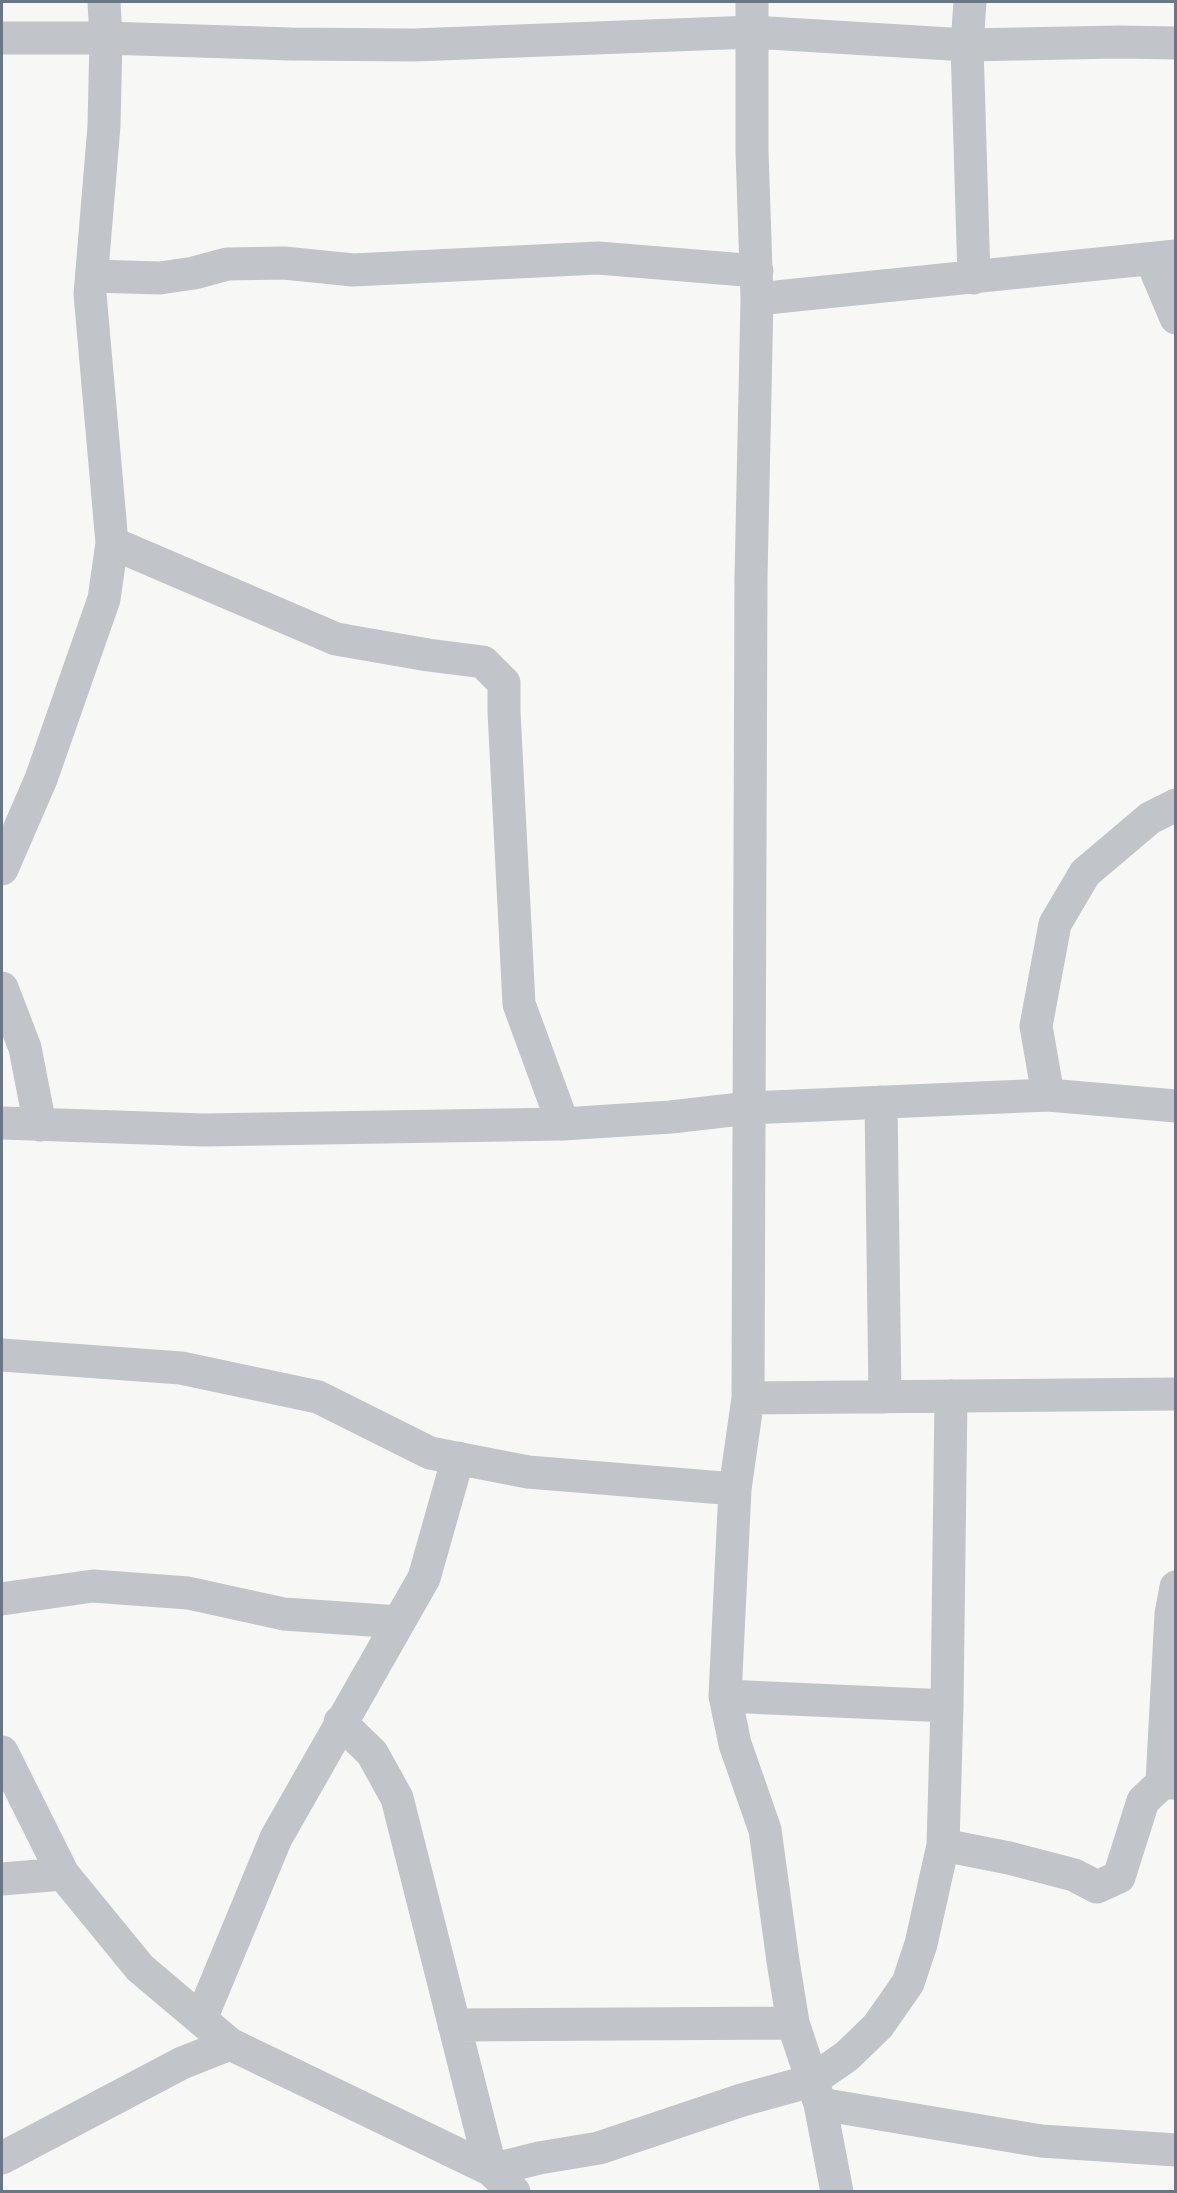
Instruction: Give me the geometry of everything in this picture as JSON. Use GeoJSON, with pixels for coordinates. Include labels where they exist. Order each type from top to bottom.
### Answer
{"type":"FeatureCollection","features":[{"type":"Feature","properties":{"kind":"street"},"geometry":{"type":"LineString","coordinates":[[2,869],[40,780],[104,599],[112,543],[90,294],[104,126],[106,38],[104,2]]}},
{"type":"Feature","properties":{"kind":"street"},"geometry":{"type":"LineString","coordinates":[[970,2],[967,45],[974,278]]}},
{"type":"Feature","properties":{"kind":"street"},"geometry":{"type":"LineString","coordinates":[[752,17],[752,150],[757,285],[751,578],[748,1398],[735,1489],[725,1696],[735,1744],[765,1830],[793,2022],[815,2092],[837,2192]]}},
{"type":"Feature","properties":{"kind":"street"},"geometry":{"type":"LineString","coordinates":[[2,38],[414,45],[752,17],[967,45],[1176,43]]}},
{"type":"Feature","properties":{"kind":"street"},"geometry":{"type":"LineString","coordinates":[[92,276],[160,278],[194,273],[227,264],[284,263],[353,270],[598,258],[757,285],[974,278],[1163,257],[1176,318]]}},
{"type":"Feature","properties":{"kind":"street"},"geometry":{"type":"LineString","coordinates":[[112,543],[336,639],[483,662],[504,683],[519,1004],[563,1124]]}},
{"type":"Feature","properties":{"kind":"street"},"geometry":{"type":"LineString","coordinates":[[1048,1095],[1036,1026],[1055,924],[1085,873],[1150,818],[1176,805]]}},
{"type":"Feature","properties":{"kind":"street"},"geometry":{"type":"LineString","coordinates":[[2,988],[25,1048],[40,1125]]}},
{"type":"Feature","properties":{"kind":"street"},"geometry":{"type":"LineString","coordinates":[[2,1123],[204,1130],[563,1124],[671,1117],[749,1108],[1048,1095],[1176,1107]]}},
{"type":"Feature","properties":{"kind":"street"},"geometry":{"type":"LineString","coordinates":[[881,1102],[885,1397]]}},
{"type":"Feature","properties":{"kind":"street"},"geometry":{"type":"LineString","coordinates":[[2,1355],[181,1368],[318,1397],[430,1453],[528,1472],[735,1489]]}},
{"type":"Feature","properties":{"kind":"street"},"geometry":{"type":"LineString","coordinates":[[748,1398],[1176,1395]]}},
{"type":"Feature","properties":{"kind":"street"},"geometry":{"type":"LineString","coordinates":[[815,2092],[878,2026],[908,1983],[921,1944],[943,1845],[951,1396]]}},
{"type":"Feature","properties":{"kind":"street"},"geometry":{"type":"LineString","coordinates":[[201,2019],[276,1838],[424,1578],[458,1458]]}},
{"type":"Feature","properties":{"kind":"street"},"geometry":{"type":"LineString","coordinates":[[2,1599],[93,1586],[188,1593],[284,1614],[399,1622]]}},
{"type":"Feature","properties":{"kind":"street"},"geometry":{"type":"LineString","coordinates":[[943,1845],[1031,1863],[1074,1875],[1097,1887],[1119,1877],[1143,1801],[1169,1783],[1171,1614],[1176,1587]]}},
{"type":"Feature","properties":{"kind":"street"},"geometry":{"type":"LineString","coordinates":[[725,1696],[947,1706]]}},
{"type":"Feature","properties":{"kind":"street"},"geometry":{"type":"LineString","coordinates":[[340,1722],[372,1753],[397,1797],[454,2025],[502,2181]]}},
{"type":"Feature","properties":{"kind":"street"},"geometry":{"type":"LineString","coordinates":[[2,1752],[63,1874],[140,1968],[230,2044],[502,2181]]}},
{"type":"Feature","properties":{"kind":"street"},"geometry":{"type":"LineString","coordinates":[[2,1879],[63,1874]]}},
{"type":"Feature","properties":{"kind":"street"},"geometry":{"type":"LineString","coordinates":[[454,2025],[793,2022]]}},
{"type":"Feature","properties":{"kind":"street"},"geometry":{"type":"LineString","coordinates":[[2,2158],[182,2063],[230,2044]]}},
{"type":"Feature","properties":{"kind":"street"},"geometry":{"type":"LineString","coordinates":[[502,2181],[539,2158],[599,2148],[742,2100],[815,2092],[1041,2141],[1176,2150]]}}]}
